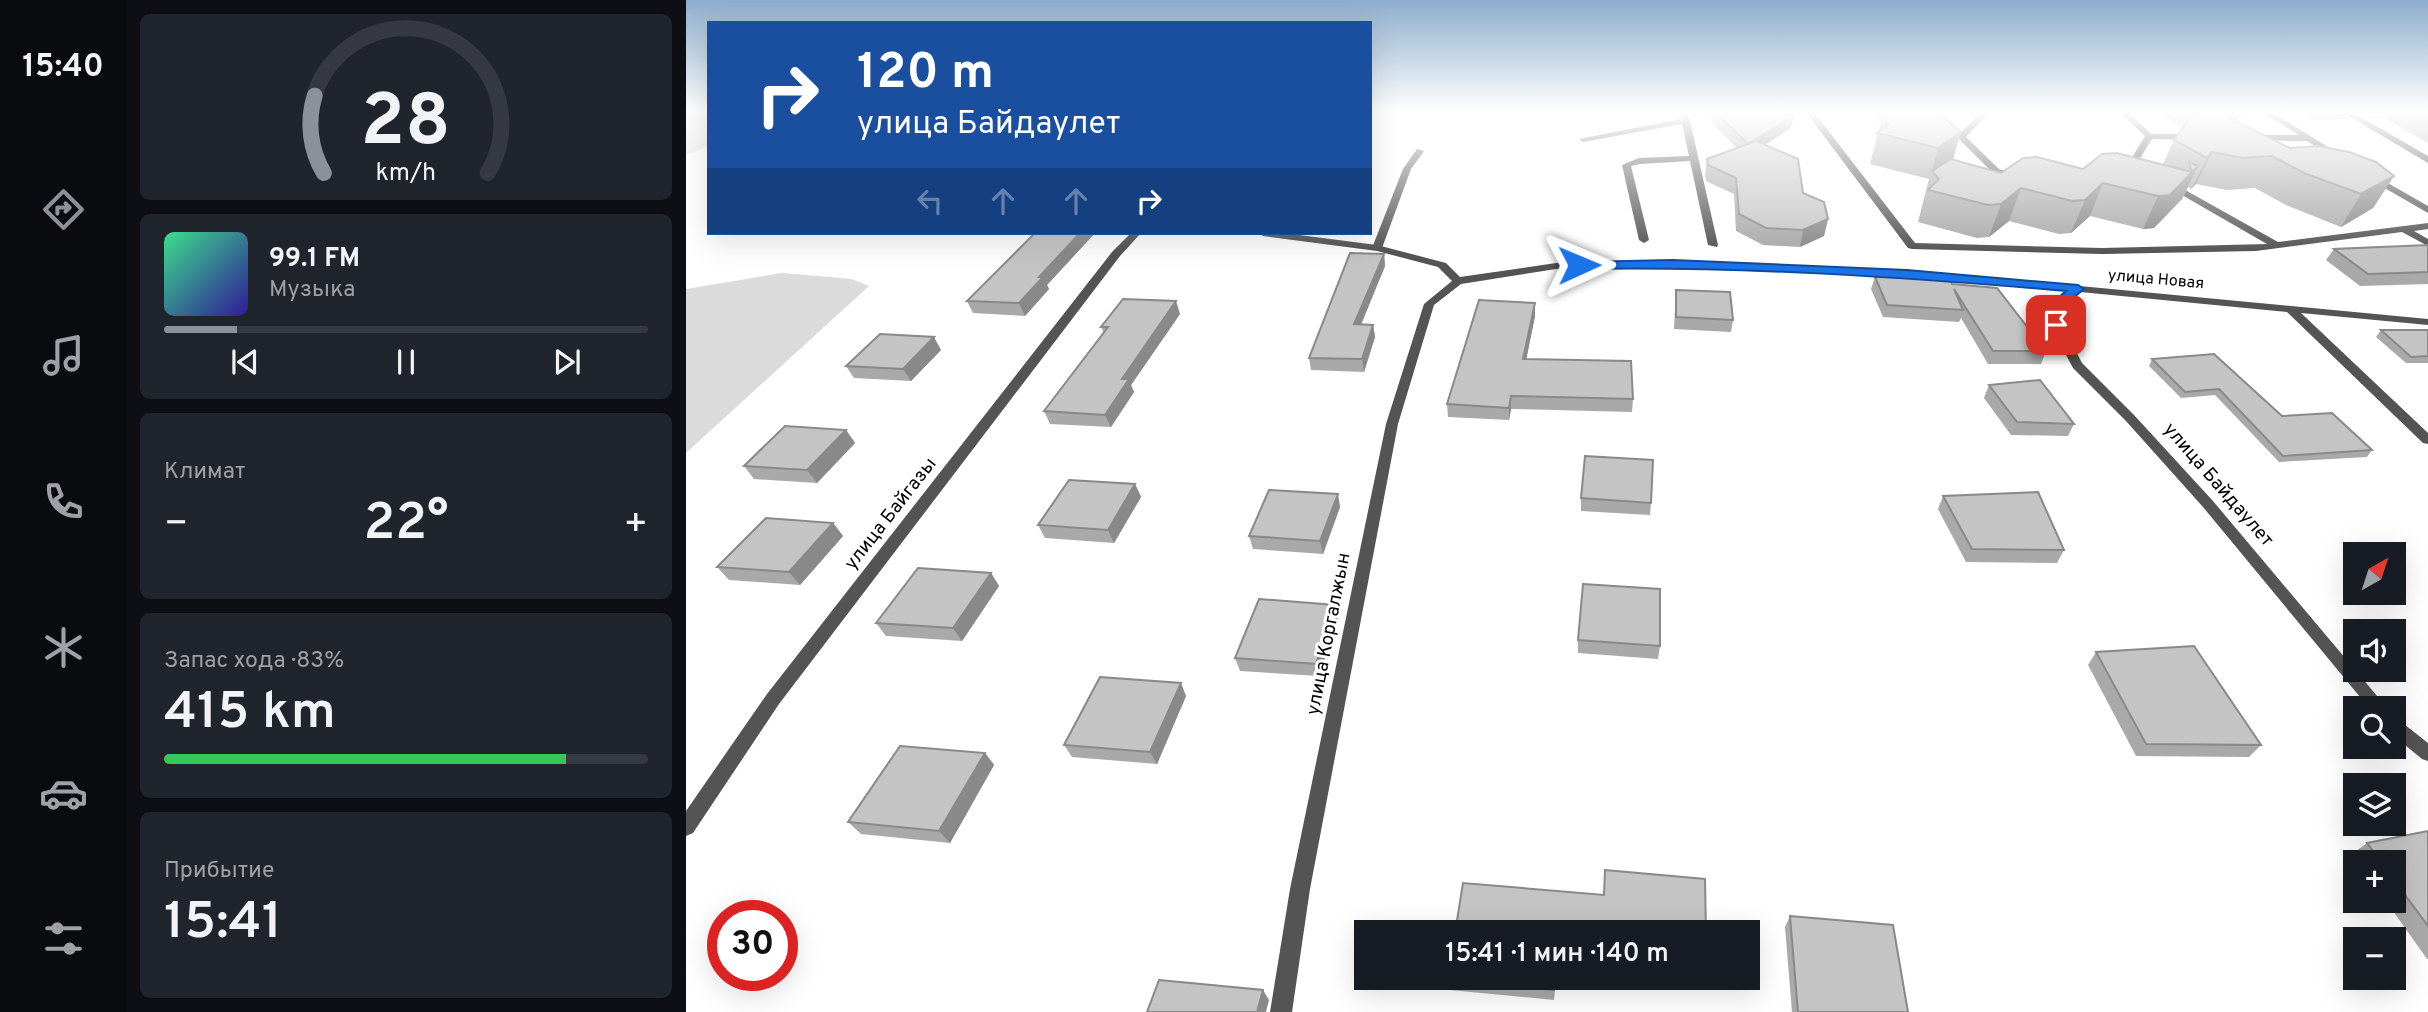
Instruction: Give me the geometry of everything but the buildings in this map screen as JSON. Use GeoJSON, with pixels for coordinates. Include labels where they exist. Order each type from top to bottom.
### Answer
{"type":"FeatureCollection","features":[{"type":"Feature","properties":{"kind":"street"},"geometry":{"type":"LineString","coordinates":[[1377,248],[1407,169],[1415,158]]}},
{"type":"Feature","properties":{"kind":"street"},"geometry":{"type":"LineString","coordinates":[[1644,240],[1626,164],[1690,158]]}},
{"type":"Feature","properties":{"kind":"street"},"geometry":{"type":"LineString","coordinates":[[1694,158],[1713,245]]}},
{"type":"Feature","properties":{"kind":"street"},"geometry":{"type":"LineString","coordinates":[[1845,158],[1912,246],[2102,251],[2256,248],[2428,226]]}},
{"type":"Feature","properties":{"kind":"street"},"geometry":{"type":"LineString","coordinates":[[1983,158],[1998,173],[2025,171]]}},
{"type":"Feature","properties":{"kind":"street"},"geometry":{"type":"LineString","coordinates":[[2133,163],[2136,158]]}},
{"type":"Feature","properties":{"kind":"street"},"geometry":{"type":"LineString","coordinates":[[2106,165],[2133,163],[2145,170]]}},
{"type":"Feature","properties":{"kind":"street"},"geometry":{"type":"LineString","coordinates":[[2368,174],[2428,210]]}},
{"type":"Feature","properties":{"kind":"street"},"geometry":{"type":"LineString","coordinates":[[2157,177],[2278,246]]}},
{"type":"Feature","properties":{"kind":"street"},"geometry":{"type":"LineString","coordinates":[[2404,229],[2428,243]]}},
{"type":"Feature","properties":{"kind":"street","name":"улица Байгазы"},"geometry":{"type":"LineString","coordinates":[[686,827],[773,699],[1116,254],[1134,235]]}},
{"type":"Feature","properties":{"kind":"street"},"geometry":{"type":"LineString","coordinates":[[1278,235],[1377,248],[1442,265],[1458,281]]}},
{"type":"Feature","properties":{"kind":"street","name":"улица Новая"},"geometry":{"type":"LineString","coordinates":[[1458,281],[1556,266],[1673,264],[1933,275],[2428,322]]}},
{"type":"Feature","properties":{"kind":"street","name":"улица Коргалжын"},"geometry":{"type":"LineString","coordinates":[[1281,1012],[1300,889],[1392,424],[1429,304],[1458,281]]}},
{"type":"Feature","properties":{"kind":"street","name":"улица Байдаулет"},"geometry":{"type":"LineString","coordinates":[[2078,289],[2058,303],[2056,325],[2077,365],[2130,418],[2208,504],[2369,696]]}},
{"type":"Feature","properties":{"kind":"street"},"geometry":{"type":"LineString","coordinates":[[2290,309],[2428,440]]}},
{"type":"Feature","properties":{"kind":"street"},"geometry":{"type":"LineString","coordinates":[[2406,736],[2428,753]]}},
{"type":"Feature","properties":{"kind":"shaded area"},"geometry":{"type":"Polygon","coordinates":[[[782,273],[852,279],[869,286],[686,453],[686,289],[782,273]]]}},
{"type":"Feature","properties":{"kind":"route"},"geometry":{"type":"LineString","coordinates":[[1579,265],[1673,264],[1933,275],[2078,289],[2058,303],[2056,325]]}}]}
